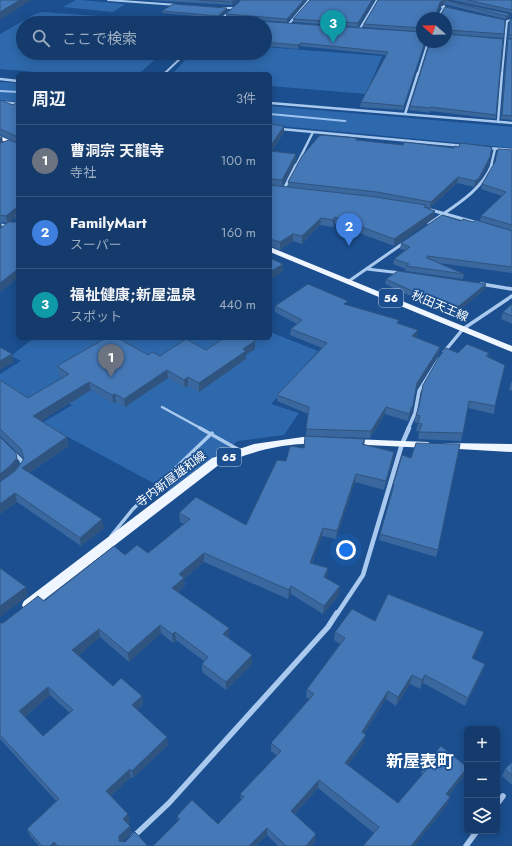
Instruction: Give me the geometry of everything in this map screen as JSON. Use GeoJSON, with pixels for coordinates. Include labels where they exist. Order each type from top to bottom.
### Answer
{"type":"FeatureCollection","features":[{"type":"Feature","properties":{"kind":"main road"},"geometry":{"type":"LineString","coordinates":[[0,138],[8,144],[16,146]]}},
{"type":"Feature","properties":{"kind":"main road","name":"秋田天王線"},"geometry":{"type":"LineString","coordinates":[[272,250],[512,349]]}},
{"type":"Feature","properties":{"kind":"main road","name":"寺内新屋雄和線"},"geometry":{"type":"LineString","coordinates":[[18,612],[216,461],[254,448],[303,440],[326,441]]}},
{"type":"Feature","properties":{"kind":"main road"},"geometry":{"type":"LineString","coordinates":[[341,442],[512,448]]}},
{"type":"Feature","properties":{"kind":"street"},"geometry":{"type":"LineString","coordinates":[[108,0],[182,5]]}},
{"type":"Feature","properties":{"kind":"street"},"geometry":{"type":"LineString","coordinates":[[168,4],[173,0]]}},
{"type":"Feature","properties":{"kind":"street"},"geometry":{"type":"LineString","coordinates":[[288,25],[309,0]]}},
{"type":"Feature","properties":{"kind":"street"},"geometry":{"type":"LineString","coordinates":[[366,30],[358,30],[377,0]]}},
{"type":"Feature","properties":{"kind":"street"},"geometry":{"type":"LineString","coordinates":[[224,16],[237,4]]}},
{"type":"Feature","properties":{"kind":"street"},"geometry":{"type":"LineString","coordinates":[[442,7],[449,5]]}},
{"type":"Feature","properties":{"kind":"street"},"geometry":{"type":"LineString","coordinates":[[218,7],[233,8]]}},
{"type":"Feature","properties":{"kind":"street"},"geometry":{"type":"LineString","coordinates":[[442,7],[457,10]]}},
{"type":"Feature","properties":{"kind":"street"},"geometry":{"type":"LineString","coordinates":[[440,12],[442,7]]}},
{"type":"Feature","properties":{"kind":"street"},"geometry":{"type":"LineString","coordinates":[[500,20],[507,22],[512,20]]}},
{"type":"Feature","properties":{"kind":"street"},"geometry":{"type":"LineString","coordinates":[[498,122],[504,41],[507,22]]}},
{"type":"Feature","properties":{"kind":"street"},"geometry":{"type":"LineString","coordinates":[[282,24],[296,26]]}},
{"type":"Feature","properties":{"kind":"street"},"geometry":{"type":"LineString","coordinates":[[504,41],[512,41]]}},
{"type":"Feature","properties":{"kind":"street"},"geometry":{"type":"LineString","coordinates":[[405,114],[426,48]]}},
{"type":"Feature","properties":{"kind":"street"},"geometry":{"type":"LineString","coordinates":[[166,72],[179,60]]}},
{"type":"Feature","properties":{"kind":"street"},"geometry":{"type":"LineString","coordinates":[[0,80],[16,81]]}},
{"type":"Feature","properties":{"kind":"street"},"geometry":{"type":"LineString","coordinates":[[0,102],[16,104]]}},
{"type":"Feature","properties":{"kind":"street"},"geometry":{"type":"LineString","coordinates":[[272,103],[512,123]]}},
{"type":"Feature","properties":{"kind":"street"},"geometry":{"type":"LineString","coordinates":[[272,128],[471,146]]}},
{"type":"Feature","properties":{"kind":"street"},"geometry":{"type":"LineString","coordinates":[[283,191],[313,132]]}},
{"type":"Feature","properties":{"kind":"street"},"geometry":{"type":"LineString","coordinates":[[487,148],[512,150]]}},
{"type":"Feature","properties":{"kind":"street"},"geometry":{"type":"LineString","coordinates":[[427,226],[444,212],[465,200],[480,186],[491,167],[495,149]]}},
{"type":"Feature","properties":{"kind":"street"},"geometry":{"type":"LineString","coordinates":[[277,190],[291,192]]}},
{"type":"Feature","properties":{"kind":"street"},"geometry":{"type":"LineString","coordinates":[[423,209],[444,212],[482,224]]}},
{"type":"Feature","properties":{"kind":"street"},"geometry":{"type":"LineString","coordinates":[[4,230],[13,222]]}},
{"type":"Feature","properties":{"kind":"street"},"geometry":{"type":"LineString","coordinates":[[0,225],[16,227]]}},
{"type":"Feature","properties":{"kind":"street"},"geometry":{"type":"LineString","coordinates":[[349,281],[410,239]]}},
{"type":"Feature","properties":{"kind":"street"},"geometry":{"type":"LineString","coordinates":[[367,269],[405,274]]}},
{"type":"Feature","properties":{"kind":"street"},"geometry":{"type":"LineString","coordinates":[[474,283],[512,289]]}},
{"type":"Feature","properties":{"kind":"street"},"geometry":{"type":"LineString","coordinates":[[130,841],[169,803],[328,627],[363,575],[402,444],[415,413],[419,391],[435,363],[463,329],[512,296]]}},
{"type":"Feature","properties":{"kind":"street"},"geometry":{"type":"LineString","coordinates":[[466,846],[475,834]]}},
{"type":"Feature","properties":{"kind":"lane"},"geometry":{"type":"LineString","coordinates":[[162,407],[194,426],[212,433],[242,452]]}},
{"type":"Feature","properties":{"kind":"lane"},"geometry":{"type":"LineString","coordinates":[[98,552],[134,509],[212,433]]}},
{"type":"Feature","properties":{"kind":"lane"},"geometry":{"type":"LineString","coordinates":[[10,449],[21,460],[23,467],[19,472]]}},
{"type":"Feature","properties":{"kind":"shaded area"},"geometry":{"type":"Polygon","coordinates":[[[76,0],[125,4],[113,12],[63,7],[76,0]]]}},
{"type":"Feature","properties":{"kind":"shaded area"},"geometry":{"type":"Polygon","coordinates":[[[42,12],[98,16],[32,16],[42,12]]]}},
{"type":"Feature","properties":{"kind":"shaded area"},"geometry":{"type":"Polygon","coordinates":[[[16,25],[16,60],[154,60],[141,72],[35,72],[0,69],[0,34],[16,25]]]}},
{"type":"Feature","properties":{"kind":"shaded area"},"geometry":{"type":"Polygon","coordinates":[[[272,48],[382,56],[366,94],[272,86],[272,72],[174,72],[185,60],[272,60],[272,48]]]}},
{"type":"Feature","properties":{"kind":"shaded area"},"geometry":{"type":"Polygon","coordinates":[[[0,82],[16,83],[16,102],[0,100],[0,82]]]}},
{"type":"Feature","properties":{"kind":"shaded area"},"geometry":{"type":"Polygon","coordinates":[[[272,106],[512,127],[512,148],[272,125],[272,106]]]}},
{"type":"Feature","properties":{"kind":"shaded area"},"geometry":{"type":"Polygon","coordinates":[[[272,333],[318,351],[271,404],[299,413],[284,435],[238,441],[216,455],[168,491],[42,423],[72,405],[47,391],[31,400],[0,382],[0,374],[21,361],[11,356],[30,341],[272,340],[272,333]]]}},
{"type":"Feature","properties":{"kind":"building"},"geometry":{"type":"Polygon","coordinates":[[[0,0],[20,0],[0,12],[0,0]]]}},
{"type":"Feature","properties":{"kind":"building"},"geometry":{"type":"Polygon","coordinates":[[[199,0],[234,0],[232,2],[199,0]]]}},
{"type":"Feature","properties":{"kind":"building"},"geometry":{"type":"Polygon","coordinates":[[[241,0],[304,0],[287,19],[272,18],[272,16],[226,14],[241,0]]]}},
{"type":"Feature","properties":{"kind":"building"},"geometry":{"type":"Polygon","coordinates":[[[310,0],[372,0],[358,23],[293,19],[310,0]]]}},
{"type":"Feature","properties":{"kind":"building"},"geometry":{"type":"Polygon","coordinates":[[[378,0],[445,0],[440,2],[437,12],[416,12],[416,28],[364,24],[378,0]]]}},
{"type":"Feature","properties":{"kind":"building"},"geometry":{"type":"Polygon","coordinates":[[[445,0],[510,14],[506,16],[445,0]]]}},
{"type":"Feature","properties":{"kind":"building"},"geometry":{"type":"Polygon","coordinates":[[[467,0],[512,0],[512,10],[467,0]]]}},
{"type":"Feature","properties":{"kind":"building"},"geometry":{"type":"Polygon","coordinates":[[[173,4],[227,8],[218,16],[162,11],[173,4]]]}},
{"type":"Feature","properties":{"kind":"building"},"geometry":{"type":"Polygon","coordinates":[[[445,7],[505,20],[504,34],[452,30],[452,12],[442,12],[445,7]]]}},
{"type":"Feature","properties":{"kind":"building"},"geometry":{"type":"Polygon","coordinates":[[[512,19],[512,35],[509,35],[510,20],[512,19]]]}},
{"type":"Feature","properties":{"kind":"building"},"geometry":{"type":"Polygon","coordinates":[[[272,22],[416,32],[416,48],[423,48],[404,106],[361,102],[388,52],[301,43],[298,45],[272,43],[272,22]]]}},
{"type":"Feature","properties":{"kind":"building"},"geometry":{"type":"Polygon","coordinates":[[[452,35],[503,39],[496,115],[410,106],[428,48],[452,48],[452,35]]]}},
{"type":"Feature","properties":{"kind":"building"},"geometry":{"type":"Polygon","coordinates":[[[508,39],[512,39],[512,116],[502,115],[508,39]]]}},
{"type":"Feature","properties":{"kind":"building"},"geometry":{"type":"Polygon","coordinates":[[[0,100],[13,105],[16,103],[16,136],[0,129],[0,100]]]}},
{"type":"Feature","properties":{"kind":"building"},"geometry":{"type":"Polygon","coordinates":[[[272,124],[284,126],[272,144],[272,124]]]}},
{"type":"Feature","properties":{"kind":"building"},"geometry":{"type":"Polygon","coordinates":[[[320,135],[357,138],[356,140],[403,145],[404,142],[454,148],[455,146],[459,147],[460,143],[492,147],[490,157],[479,178],[475,181],[458,177],[431,202],[377,192],[288,182],[302,156],[320,135]]]}},
{"type":"Feature","properties":{"kind":"building"},"geometry":{"type":"Polygon","coordinates":[[[9,140],[16,143],[16,208],[6,216],[0,215],[0,143],[9,140]]]}},
{"type":"Feature","properties":{"kind":"building"},"geometry":{"type":"Polygon","coordinates":[[[498,149],[512,150],[512,225],[481,216],[506,192],[482,184],[495,162],[498,149]]]}},
{"type":"Feature","properties":{"kind":"building"},"geometry":{"type":"Polygon","coordinates":[[[272,151],[296,154],[282,180],[272,179],[272,151]]]}},
{"type":"Feature","properties":{"kind":"building"},"geometry":{"type":"Polygon","coordinates":[[[272,185],[376,197],[426,205],[424,207],[435,211],[394,239],[335,217],[333,220],[321,218],[302,236],[293,234],[280,242],[272,240],[272,185]]]}},
{"type":"Feature","properties":{"kind":"building"},"geometry":{"type":"Polygon","coordinates":[[[442,215],[461,221],[463,219],[473,222],[476,220],[512,231],[512,267],[427,256],[427,258],[464,274],[406,266],[409,264],[394,259],[410,247],[401,243],[442,215]]]}},
{"type":"Feature","properties":{"kind":"building"},"geometry":{"type":"Polygon","coordinates":[[[8,222],[16,222],[16,271],[0,283],[0,229],[8,222]]]}},
{"type":"Feature","properties":{"kind":"building"},"geometry":{"type":"Polygon","coordinates":[[[272,259],[283,264],[272,271],[272,259]]]}},
{"type":"Feature","properties":{"kind":"building"},"geometry":{"type":"Polygon","coordinates":[[[398,271],[486,284],[454,310],[386,279],[398,271]]]}},
{"type":"Feature","properties":{"kind":"building"},"geometry":{"type":"Polygon","coordinates":[[[308,284],[348,301],[344,304],[399,320],[397,323],[418,330],[412,336],[440,347],[417,383],[413,405],[409,414],[386,407],[371,431],[306,429],[309,407],[277,395],[327,343],[291,329],[302,320],[275,306],[308,284]]]}},
{"type":"Feature","properties":{"kind":"building"},"geometry":{"type":"Polygon","coordinates":[[[512,304],[512,316],[503,312],[512,304]]]}},
{"type":"Feature","properties":{"kind":"building"},"geometry":{"type":"Polygon","coordinates":[[[102,340],[122,340],[148,355],[152,352],[160,356],[184,340],[188,340],[206,350],[221,340],[255,340],[243,349],[246,351],[199,383],[188,377],[184,380],[167,370],[124,399],[115,394],[112,395],[89,382],[33,416],[67,437],[22,468],[102,519],[80,538],[15,493],[0,504],[0,482],[15,471],[24,459],[21,449],[0,429],[0,380],[28,398],[69,374],[57,366],[102,340]]]}},
{"type":"Feature","properties":{"kind":"building"},"geometry":{"type":"Polygon","coordinates":[[[467,344],[489,353],[486,356],[505,365],[495,406],[469,401],[463,433],[419,432],[422,424],[418,423],[420,416],[416,415],[423,385],[446,348],[458,353],[467,344]]]}},
{"type":"Feature","properties":{"kind":"building"},"geometry":{"type":"Polygon","coordinates":[[[0,347],[12,354],[0,361],[0,347]]]}},
{"type":"Feature","properties":{"kind":"building"},"geometry":{"type":"Polygon","coordinates":[[[305,436],[365,439],[362,444],[394,452],[386,481],[356,474],[337,531],[323,528],[310,563],[328,568],[324,577],[340,586],[324,606],[291,586],[289,590],[204,553],[179,574],[184,578],[172,588],[229,628],[223,634],[252,655],[226,682],[202,664],[208,657],[175,632],[172,634],[160,625],[128,653],[99,629],[72,650],[113,686],[121,678],[142,696],[132,705],[167,737],[132,771],[130,769],[106,791],[128,814],[123,819],[130,826],[119,836],[119,841],[125,842],[135,832],[148,846],[58,846],[54,842],[50,846],[42,846],[27,829],[59,799],[0,735],[0,623],[3,623],[38,596],[44,601],[114,546],[125,555],[137,545],[148,553],[190,519],[179,513],[196,497],[246,525],[277,460],[286,461],[290,446],[304,448],[305,436]],[[48,687],[19,711],[43,736],[73,710],[48,687]]]}},
{"type":"Feature","properties":{"kind":"building"},"geometry":{"type":"Polygon","coordinates":[[[0,437],[16,453],[17,458],[0,474],[0,437]]]}},
{"type":"Feature","properties":{"kind":"building"},"geometry":{"type":"Polygon","coordinates":[[[416,443],[460,444],[438,550],[380,534],[402,455],[411,458],[416,443]]]}},
{"type":"Feature","properties":{"kind":"building"},"geometry":{"type":"Polygon","coordinates":[[[0,568],[26,587],[0,606],[0,568]]]}},
{"type":"Feature","properties":{"kind":"building"},"geometry":{"type":"Polygon","coordinates":[[[388,594],[484,632],[472,658],[485,664],[468,698],[425,675],[422,680],[412,675],[398,697],[388,691],[362,732],[366,735],[345,763],[398,803],[427,769],[423,767],[441,746],[464,765],[464,772],[446,794],[450,797],[411,846],[363,846],[379,827],[319,780],[291,811],[316,834],[306,846],[286,846],[267,828],[249,846],[153,846],[180,819],[177,816],[192,800],[218,824],[244,797],[240,794],[281,751],[271,743],[314,694],[307,689],[345,638],[335,632],[352,609],[375,621],[388,594]]]}},
{"type":"Feature","properties":{"kind":"building"},"geometry":{"type":"Polygon","coordinates":[[[512,762],[512,775],[505,769],[512,762]]]}},
{"type":"Feature","properties":{"kind":"waterway"},"geometry":{"type":"LineString","coordinates":[[0,91],[16,92]]}},
{"type":"Feature","properties":{"kind":"waterway"},"geometry":{"type":"LineString","coordinates":[[272,114],[345,121]]}},
{"type":"Feature","properties":{"kind":"place","name":"福祉健康;新屋温泉"},"geometry":{"type":"Point","coordinates":[333,43]}},
{"type":"Feature","properties":{"kind":"place","name":"FamilyMart"},"geometry":{"type":"Point","coordinates":[349,246]}},
{"type":"Feature","properties":{"kind":"place","name":"曹洞宗 天龍寺"},"geometry":{"type":"Point","coordinates":[111,377]}},
{"type":"Feature","properties":{"kind":"district","name":"新屋表町"},"geometry":{"type":"Point","coordinates":[420,761]}}]}
